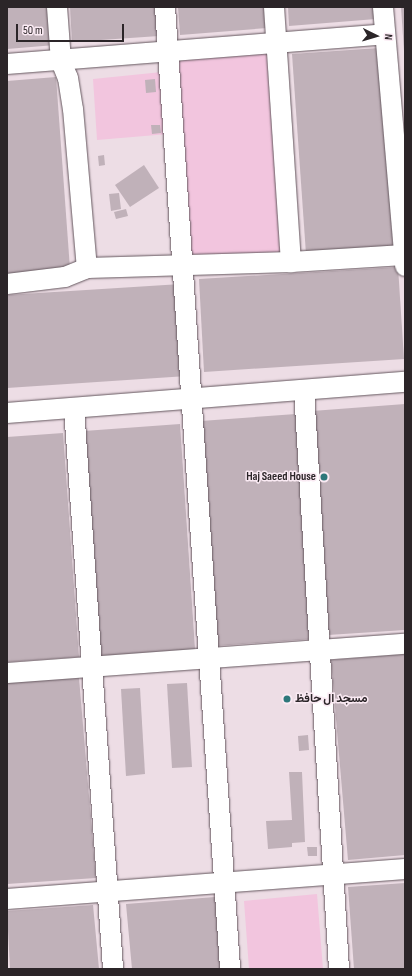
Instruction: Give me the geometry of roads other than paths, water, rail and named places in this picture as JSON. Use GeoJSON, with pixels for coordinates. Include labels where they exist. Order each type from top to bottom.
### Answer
{"type":"FeatureCollection","features":[{"type":"Feature","properties":{"kind":"street"},"geometry":{"type":"LineString","coordinates":[[57,7],[61,61],[68,78],[73,109],[87,268]]}},
{"type":"Feature","properties":{"kind":"street"},"geometry":{"type":"LineString","coordinates":[[165,7],[182,264],[193,398],[230,969]]}},
{"type":"Feature","properties":{"kind":"street"},"geometry":{"type":"LineString","coordinates":[[274,7],[291,262]]}},
{"type":"Feature","properties":{"kind":"street"},"geometry":{"type":"LineString","coordinates":[[7,284],[65,277],[87,268],[182,264],[405,260],[400,141],[385,34],[383,7]]}},
{"type":"Feature","properties":{"kind":"street"},"geometry":{"type":"LineString","coordinates":[[7,64],[169,53],[276,42],[385,34]]}},
{"type":"Feature","properties":{"kind":"street"},"geometry":{"type":"LineString","coordinates":[[7,413],[405,382]]}},
{"type":"Feature","properties":{"kind":"street"},"geometry":{"type":"LineString","coordinates":[[304,390],[339,969]]}},
{"type":"Feature","properties":{"kind":"street"},"geometry":{"type":"LineString","coordinates":[[74,408],[113,969]]}},
{"type":"Feature","properties":{"kind":"street"},"geometry":{"type":"LineString","coordinates":[[7,673],[405,644]]}},
{"type":"Feature","properties":{"kind":"street"},"geometry":{"type":"LineString","coordinates":[[7,899],[405,869]]}},
{"type":"Feature","properties":{"kind":"place","name":"Haj Saeed House"},"geometry":{"type":"Point","coordinates":[324,477]}},
{"type":"Feature","properties":{"kind":"place","name":"مسجد ال حافظ"},"geometry":{"type":"Point","coordinates":[287,699]}}]}
